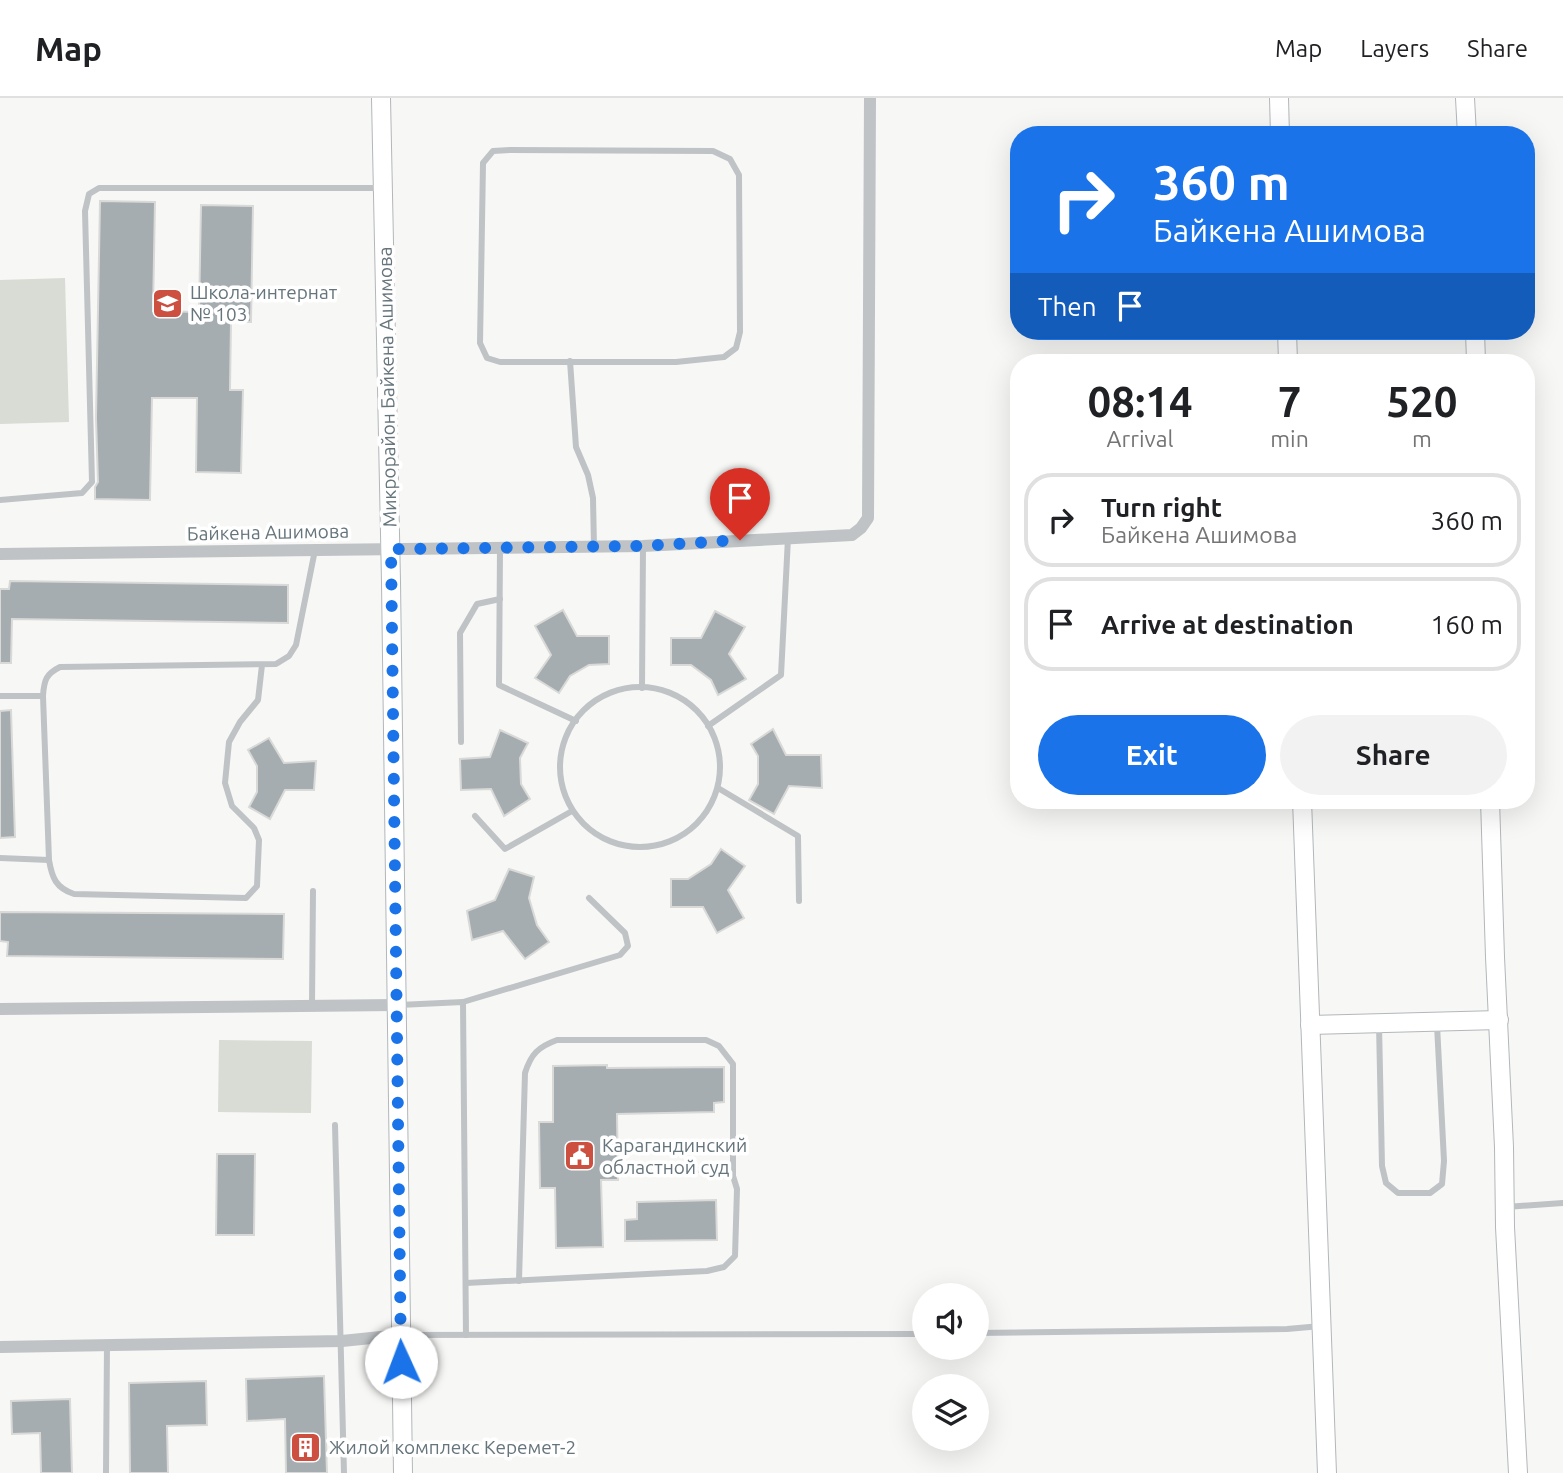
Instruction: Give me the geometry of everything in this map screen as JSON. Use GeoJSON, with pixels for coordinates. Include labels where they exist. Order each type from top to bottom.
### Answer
{"type":"FeatureCollection","features":[{"type":"Feature","properties":{"kind":"main road","name":"Микрорайон Байкена Ашимова"},"geometry":{"type":"LineString","coordinates":[[381,98],[391,549],[403,1473]]}},
{"type":"Feature","properties":{"kind":"main road"},"geometry":{"type":"LineString","coordinates":[[1279,98],[1280,126]]}},
{"type":"Feature","properties":{"kind":"main road"},"geometry":{"type":"LineString","coordinates":[[1465,98],[1467,126]]}},
{"type":"Feature","properties":{"kind":"main road"},"geometry":{"type":"LineString","coordinates":[[1302,809],[1327,1473]]}},
{"type":"Feature","properties":{"kind":"main road"},"geometry":{"type":"LineString","coordinates":[[1490,809],[1518,1473]]}},
{"type":"Feature","properties":{"kind":"main road"},"geometry":{"type":"LineString","coordinates":[[1310,1025],[1499,1020]]}},
{"type":"Feature","properties":{"kind":"street","name":"Байкена Ашимова"},"geometry":{"type":"LineString","coordinates":[[0,554],[643,546],[852,535],[861,528],[867,518],[870,98]]}},
{"type":"Feature","properties":{"kind":"street"},"geometry":{"type":"LineString","coordinates":[[0,1009],[395,1005]]}},
{"type":"Feature","properties":{"kind":"street"},"geometry":{"type":"LineString","coordinates":[[0,1347],[342,1341],[400,1335]]}},
{"type":"Feature","properties":{"kind":"lane"},"geometry":{"type":"LineString","coordinates":[[493,151],[713,152],[730,159],[739,175],[740,332],[736,348],[724,357],[676,362],[570,361],[500,362],[487,358],[480,343],[483,163],[493,151]]}},
{"type":"Feature","properties":{"kind":"lane"},"geometry":{"type":"LineString","coordinates":[[0,500],[82,494],[92,482],[85,211],[89,194],[99,188],[383,187]]}},
{"type":"Feature","properties":{"kind":"lane"},"geometry":{"type":"LineString","coordinates":[[570,361],[576,446],[588,475],[593,499],[594,547]]}},
{"type":"Feature","properties":{"kind":"lane"},"geometry":{"type":"LineString","coordinates":[[708,726],[781,675],[788,537]]}},
{"type":"Feature","properties":{"kind":"lane"},"geometry":{"type":"LineString","coordinates":[[642,688],[643,546]]}},
{"type":"Feature","properties":{"kind":"lane"},"geometry":{"type":"LineString","coordinates":[[500,548],[499,685],[576,721]]}},
{"type":"Feature","properties":{"kind":"lane"},"geometry":{"type":"LineString","coordinates":[[262,665],[258,700],[240,722],[229,742],[225,783],[232,806],[254,828],[259,839],[257,886],[246,898],[74,894],[62,890],[51,874],[49,860],[43,696],[43,683],[48,673],[61,667],[276,664],[289,656],[296,645],[315,550]]}},
{"type":"Feature","properties":{"kind":"lane"},"geometry":{"type":"LineString","coordinates":[[461,742],[460,633],[477,604],[500,599]]}},
{"type":"Feature","properties":{"kind":"lane"},"geometry":{"type":"LineString","coordinates":[[628,688],[654,688],[679,696],[700,713],[708,726],[715,735],[721,761],[718,788],[708,812],[689,831],[666,844],[640,848],[613,844],[590,831],[572,811],[562,787],[560,760],[566,735],[581,712],[602,696],[628,688]]}},
{"type":"Feature","properties":{"kind":"lane"},"geometry":{"type":"LineString","coordinates":[[0,696],[43,696]]}},
{"type":"Feature","properties":{"kind":"lane"},"geometry":{"type":"LineString","coordinates":[[718,788],[798,836],[799,901]]}},
{"type":"Feature","properties":{"kind":"lane"},"geometry":{"type":"LineString","coordinates":[[475,816],[505,849],[572,811]]}},
{"type":"Feature","properties":{"kind":"lane"},"geometry":{"type":"LineString","coordinates":[[0,858],[49,860]]}},
{"type":"Feature","properties":{"kind":"lane"},"geometry":{"type":"LineString","coordinates":[[312,1004],[313,891]]}},
{"type":"Feature","properties":{"kind":"lane"},"geometry":{"type":"LineString","coordinates":[[395,1005],[463,1002],[620,955],[628,946],[625,933],[589,898]]}},
{"type":"Feature","properties":{"kind":"lane"},"geometry":{"type":"LineString","coordinates":[[463,1002],[466,1335]]}},
{"type":"Feature","properties":{"kind":"lane"},"geometry":{"type":"LineString","coordinates":[[1379,1023],[1382,1166],[1386,1183],[1398,1193],[1430,1193],[1442,1184],[1444,1161],[1437,1021]]}},
{"type":"Feature","properties":{"kind":"lane"},"geometry":{"type":"LineString","coordinates":[[466,1283],[519,1282],[707,1271],[724,1266],[735,1256],[737,1189],[733,1176],[733,1064],[719,1046],[706,1040],[557,1040],[540,1046],[530,1057],[525,1073],[519,1282]]}},
{"type":"Feature","properties":{"kind":"lane"},"geometry":{"type":"LineString","coordinates":[[335,1125],[344,1473]]}},
{"type":"Feature","properties":{"kind":"lane"},"geometry":{"type":"LineString","coordinates":[[632,1172],[721,1168],[733,1176]]}},
{"type":"Feature","properties":{"kind":"lane"},"geometry":{"type":"LineString","coordinates":[[1505,1207],[1563,1203]]}},
{"type":"Feature","properties":{"kind":"lane"},"geometry":{"type":"LineString","coordinates":[[989,1333],[1287,1329],[1321,1326]]}},
{"type":"Feature","properties":{"kind":"lane"},"geometry":{"type":"LineString","coordinates":[[400,1335],[912,1334]]}},
{"type":"Feature","properties":{"kind":"lane"},"geometry":{"type":"LineString","coordinates":[[106,1473],[107,1345]]}},
{"type":"Feature","properties":{"kind":"shaded area"},"geometry":{"type":"Polygon","coordinates":[[[65,278],[69,422],[0,424],[0,280],[65,278]]]}},
{"type":"Feature","properties":{"kind":"shaded area"},"geometry":{"type":"Polygon","coordinates":[[[219,1040],[312,1041],[311,1113],[218,1112],[219,1040]]]}},
{"type":"Feature","properties":{"kind":"building"},"geometry":{"type":"Polygon","coordinates":[[[100,201],[155,202],[153,311],[199,312],[201,205],[253,206],[251,322],[231,322],[230,390],[243,390],[241,473],[196,472],[197,398],[152,398],[150,500],[95,499],[98,482],[96,418],[100,201]]]}},
{"type":"Feature","properties":{"kind":"building"},"geometry":{"type":"Polygon","coordinates":[[[10,581],[288,585],[288,623],[12,619],[11,663],[0,663],[0,589],[9,589],[10,581]]]}},
{"type":"Feature","properties":{"kind":"building"},"geometry":{"type":"Polygon","coordinates":[[[563,610],[577,636],[609,636],[609,664],[589,665],[570,676],[559,693],[535,678],[551,655],[535,626],[563,610]]]}},
{"type":"Feature","properties":{"kind":"building"},"geometry":{"type":"Polygon","coordinates":[[[715,611],[745,627],[729,654],[746,679],[718,695],[711,680],[691,665],[671,665],[671,638],[701,638],[715,611]]]}},
{"type":"Feature","properties":{"kind":"building"},"geometry":{"type":"Polygon","coordinates":[[[11,710],[15,837],[0,838],[0,711],[11,710]]]}},
{"type":"Feature","properties":{"kind":"building"},"geometry":{"type":"Polygon","coordinates":[[[773,729],[786,755],[821,755],[822,788],[789,786],[774,814],[749,800],[758,784],[758,756],[751,744],[773,729]]]}},
{"type":"Feature","properties":{"kind":"building"},"geometry":{"type":"Polygon","coordinates":[[[500,730],[528,743],[520,758],[521,784],[530,799],[504,816],[491,789],[461,790],[460,759],[490,757],[500,730]]]}},
{"type":"Feature","properties":{"kind":"building"},"geometry":{"type":"Polygon","coordinates":[[[269,738],[284,763],[316,761],[314,790],[285,790],[270,819],[249,807],[257,792],[257,766],[248,750],[269,738]]]}},
{"type":"Feature","properties":{"kind":"building"},"geometry":{"type":"Polygon","coordinates":[[[721,849],[745,866],[728,890],[744,918],[717,933],[703,907],[671,907],[671,879],[688,879],[711,864],[721,849]]]}},
{"type":"Feature","properties":{"kind":"building"},"geometry":{"type":"Polygon","coordinates":[[[509,869],[534,877],[529,898],[537,925],[549,942],[525,959],[503,931],[472,940],[467,911],[495,900],[509,869]]]}},
{"type":"Feature","properties":{"kind":"building"},"geometry":{"type":"Polygon","coordinates":[[[0,912],[284,914],[283,959],[7,956],[8,942],[0,941],[0,912]]]}},
{"type":"Feature","properties":{"kind":"building","name":"Карагандинский областной суд"},"geometry":{"type":"Polygon","coordinates":[[[607,1065],[607,1068],[724,1067],[724,1102],[714,1103],[714,1112],[617,1114],[618,1180],[601,1180],[603,1247],[556,1248],[555,1188],[540,1188],[539,1122],[553,1122],[553,1066],[607,1065]]]}},
{"type":"Feature","properties":{"kind":"building"},"geometry":{"type":"Polygon","coordinates":[[[217,1154],[255,1154],[254,1235],[216,1235],[217,1154]]]}},
{"type":"Feature","properties":{"kind":"building"},"geometry":{"type":"Polygon","coordinates":[[[716,1200],[717,1240],[625,1241],[625,1220],[637,1219],[637,1202],[716,1200]]]}},
{"type":"Feature","properties":{"kind":"building","name":"Жилой комплекс Керемет-2"},"geometry":{"type":"Polygon","coordinates":[[[324,1376],[327,1473],[286,1473],[285,1419],[247,1421],[246,1379],[324,1376]]]}},
{"type":"Feature","properties":{"kind":"building"},"geometry":{"type":"Polygon","coordinates":[[[206,1381],[207,1425],[167,1426],[168,1473],[130,1473],[129,1383],[206,1381]]]}},
{"type":"Feature","properties":{"kind":"building"},"geometry":{"type":"Polygon","coordinates":[[[70,1399],[72,1473],[41,1473],[40,1433],[12,1434],[11,1401],[70,1399]]]}},
{"type":"Feature","properties":{"kind":"place","name":"Школа-интернат № 103"},"geometry":{"type":"Point","coordinates":[167,303]}},
{"type":"Feature","properties":{"kind":"place","name":"Карагандинский областной суд"},"geometry":{"type":"Point","coordinates":[579,1156]}},
{"type":"Feature","properties":{"kind":"place","name":"Жилой комплекс Керемет-2"},"geometry":{"type":"Point","coordinates":[306,1447]}},
{"type":"Feature","properties":{"kind":"route"},"geometry":{"type":"LineString","coordinates":[[401,1362],[391,549],[643,546],[740,540]]}}]}
